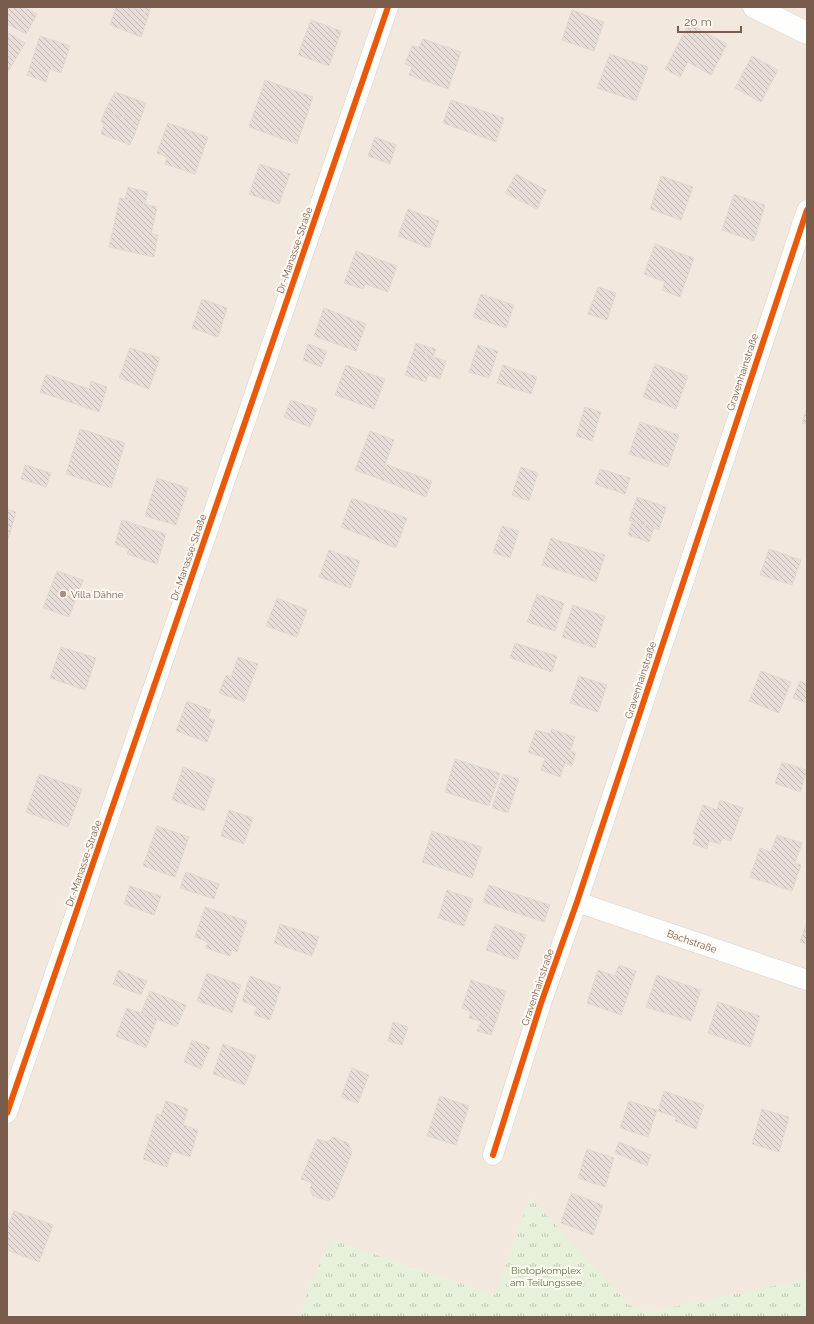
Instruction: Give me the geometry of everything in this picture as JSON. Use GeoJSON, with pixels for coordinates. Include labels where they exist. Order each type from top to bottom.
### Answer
{"type":"FeatureCollection","features":[{"type":"Feature","properties":{"kind":"street","name":"Dr.-Manasse-Straße"},"geometry":{"type":"LineString","coordinates":[[7,1113],[388,7]]}},
{"type":"Feature","properties":{"kind":"street"},"geometry":{"type":"LineString","coordinates":[[754,7],[807,33]]}},
{"type":"Feature","properties":{"kind":"street","name":"Gravenhainstraße"},"geometry":{"type":"LineString","coordinates":[[493,1155],[541,1003],[577,902],[807,210]]}},
{"type":"Feature","properties":{"kind":"street","name":"Bachstraße"},"geometry":{"type":"LineString","coordinates":[[577,902],[807,980]]}},
{"type":"Feature","properties":{"kind":"shaded area"},"geometry":{"type":"Polygon","coordinates":[[[7,7],[807,7],[807,1317],[7,1317],[7,7]]]}},
{"type":"Feature","properties":{"kind":"green space","name":"Biotopkomplex am Teilungssee"},"geometry":{"type":"Polygon","coordinates":[[[530,1197],[629,1305],[648,1312],[807,1279],[807,1317],[301,1317],[310,1287],[332,1240],[495,1295],[530,1197]]]}},
{"type":"Feature","properties":{"kind":"building"},"geometry":{"type":"Polygon","coordinates":[[[7,7],[24,7],[37,14],[26,34],[7,24],[7,7]]]}},
{"type":"Feature","properties":{"kind":"building"},"geometry":{"type":"Polygon","coordinates":[[[116,7],[130,7],[149,14],[141,37],[110,25],[116,7]]]}},
{"type":"Feature","properties":{"kind":"building"},"geometry":{"type":"Polygon","coordinates":[[[130,7],[151,7],[149,14],[130,7]]]}},
{"type":"Feature","properties":{"kind":"building"},"geometry":{"type":"Polygon","coordinates":[[[572,10],[604,22],[594,51],[562,40],[572,10]]]}},
{"type":"Feature","properties":{"kind":"building"},"geometry":{"type":"Polygon","coordinates":[[[311,20],[341,31],[329,66],[298,55],[311,20]]]}},
{"type":"Feature","properties":{"kind":"building"},"geometry":{"type":"Polygon","coordinates":[[[689,24],[727,44],[711,75],[688,62],[680,77],[665,69],[689,24]]]}},
{"type":"Feature","properties":{"kind":"building"},"geometry":{"type":"Polygon","coordinates":[[[7,32],[25,43],[8,72],[7,72],[7,32]]]}},
{"type":"Feature","properties":{"kind":"building"},"geometry":{"type":"Polygon","coordinates":[[[40,36],[70,46],[61,73],[50,69],[46,82],[27,75],[40,36]]]}},
{"type":"Feature","properties":{"kind":"building"},"geometry":{"type":"Polygon","coordinates":[[[423,39],[461,52],[448,89],[409,75],[412,67],[405,64],[412,46],[419,47],[423,39]]]}},
{"type":"Feature","properties":{"kind":"building"},"geometry":{"type":"Polygon","coordinates":[[[610,54],[648,67],[636,101],[597,88],[610,54]]]}},
{"type":"Feature","properties":{"kind":"building"},"geometry":{"type":"Polygon","coordinates":[[[752,56],[778,70],[761,102],[735,88],[752,56]]]}},
{"type":"Feature","properties":{"kind":"building"},"geometry":{"type":"Polygon","coordinates":[[[265,80],[313,97],[297,144],[249,127],[265,80]]]}},
{"type":"Feature","properties":{"kind":"building"},"geometry":{"type":"Polygon","coordinates":[[[115,92],[146,103],[139,123],[105,111],[115,92]]]}},
{"type":"Feature","properties":{"kind":"building"},"geometry":{"type":"Polygon","coordinates":[[[451,100],[504,118],[496,142],[443,123],[451,100]]]}},
{"type":"Feature","properties":{"kind":"building"},"geometry":{"type":"Polygon","coordinates":[[[105,111],[139,123],[130,145],[101,134],[104,123],[101,122],[105,111]]]}},
{"type":"Feature","properties":{"kind":"building"},"geometry":{"type":"Polygon","coordinates":[[[168,123],[208,137],[195,174],[165,164],[167,157],[157,153],[168,123]]]}},
{"type":"Feature","properties":{"kind":"building"},"geometry":{"type":"Polygon","coordinates":[[[375,137],[396,145],[390,164],[368,156],[375,137]]]}},
{"type":"Feature","properties":{"kind":"building"},"geometry":{"type":"Polygon","coordinates":[[[260,164],[290,174],[279,204],[249,194],[260,164]]]}},
{"type":"Feature","properties":{"kind":"building"},"geometry":{"type":"Polygon","coordinates":[[[516,174],[546,190],[537,209],[505,193],[516,174]]]}},
{"type":"Feature","properties":{"kind":"building"},"geometry":{"type":"Polygon","coordinates":[[[661,176],[693,187],[681,220],[650,209],[661,176]]]}},
{"type":"Feature","properties":{"kind":"building"},"geometry":{"type":"Polygon","coordinates":[[[128,187],[148,192],[145,204],[125,199],[128,187]]]}},
{"type":"Feature","properties":{"kind":"building"},"geometry":{"type":"Polygon","coordinates":[[[734,194],[765,205],[754,241],[722,230],[734,194]]]}},
{"type":"Feature","properties":{"kind":"building"},"geometry":{"type":"Polygon","coordinates":[[[120,198],[157,207],[151,234],[158,235],[154,257],[109,247],[120,198]]]}},
{"type":"Feature","properties":{"kind":"building"},"geometry":{"type":"Polygon","coordinates":[[[408,209],[439,221],[429,248],[398,236],[408,209]]]}},
{"type":"Feature","properties":{"kind":"building"},"geometry":{"type":"Polygon","coordinates":[[[655,244],[694,258],[680,297],[662,290],[665,282],[644,274],[655,244]]]}},
{"type":"Feature","properties":{"kind":"building"},"geometry":{"type":"Polygon","coordinates":[[[356,251],[397,266],[388,292],[365,284],[363,289],[344,283],[356,251]]]}},
{"type":"Feature","properties":{"kind":"building"},"geometry":{"type":"Polygon","coordinates":[[[598,287],[616,293],[607,320],[588,314],[598,287]]]}},
{"type":"Feature","properties":{"kind":"building"},"geometry":{"type":"Polygon","coordinates":[[[481,294],[514,305],[506,328],[473,317],[481,294]]]}},
{"type":"Feature","properties":{"kind":"building"},"geometry":{"type":"Polygon","coordinates":[[[202,299],[227,308],[218,337],[192,328],[202,299]]]}},
{"type":"Feature","properties":{"kind":"building"},"geometry":{"type":"Polygon","coordinates":[[[324,308],[366,324],[356,351],[314,336],[324,308]]]}},
{"type":"Feature","properties":{"kind":"building"},"geometry":{"type":"Polygon","coordinates":[[[416,343],[436,349],[433,357],[414,350],[416,343]]]}},
{"type":"Feature","properties":{"kind":"building"},"geometry":{"type":"Polygon","coordinates":[[[308,344],[327,351],[321,367],[303,360],[308,344]]]}},
{"type":"Feature","properties":{"kind":"building"},"geometry":{"type":"Polygon","coordinates":[[[478,345],[498,351],[489,378],[469,372],[478,345]]]}},
{"type":"Feature","properties":{"kind":"building"},"geometry":{"type":"Polygon","coordinates":[[[130,348],[160,358],[149,389],[119,378],[130,348]]]}},
{"type":"Feature","properties":{"kind":"building"},"geometry":{"type":"Polygon","coordinates":[[[414,350],[446,361],[440,379],[428,375],[426,382],[405,375],[414,350]]]}},
{"type":"Feature","properties":{"kind":"building"},"geometry":{"type":"Polygon","coordinates":[[[655,364],[688,376],[676,409],[643,397],[655,364]]]}},
{"type":"Feature","properties":{"kind":"building"},"geometry":{"type":"Polygon","coordinates":[[[346,365],[385,379],[374,409],[335,395],[346,365]]]}},
{"type":"Feature","properties":{"kind":"building"},"geometry":{"type":"Polygon","coordinates":[[[503,365],[537,377],[531,394],[497,383],[503,365]]]}},
{"type":"Feature","properties":{"kind":"building"},"geometry":{"type":"Polygon","coordinates":[[[46,374],[89,389],[91,381],[107,387],[99,412],[40,392],[46,374]]]}},
{"type":"Feature","properties":{"kind":"building"},"geometry":{"type":"Polygon","coordinates":[[[291,400],[317,409],[310,427],[284,417],[291,400]]]}},
{"type":"Feature","properties":{"kind":"building"},"geometry":{"type":"Polygon","coordinates":[[[585,407],[601,412],[592,441],[576,436],[585,407]]]}},
{"type":"Feature","properties":{"kind":"building"},"geometry":{"type":"Polygon","coordinates":[[[806,410],[807,411],[807,424],[802,423],[806,410]]]}},
{"type":"Feature","properties":{"kind":"building"},"geometry":{"type":"Polygon","coordinates":[[[640,422],[679,435],[668,467],[629,454],[640,422]]]}},
{"type":"Feature","properties":{"kind":"building"},"geometry":{"type":"Polygon","coordinates":[[[80,429],[125,443],[111,488],[66,474],[80,429]]]}},
{"type":"Feature","properties":{"kind":"building"},"geometry":{"type":"Polygon","coordinates":[[[370,431],[394,440],[380,479],[355,470],[370,431]]]}},
{"type":"Feature","properties":{"kind":"building"},"geometry":{"type":"Polygon","coordinates":[[[385,464],[432,481],[426,497],[380,479],[385,464]]]}},
{"type":"Feature","properties":{"kind":"building"},"geometry":{"type":"Polygon","coordinates":[[[25,465],[51,473],[46,487],[21,479],[25,465]]]}},
{"type":"Feature","properties":{"kind":"building"},"geometry":{"type":"Polygon","coordinates":[[[521,467],[538,473],[529,501],[512,495],[521,467]]]}},
{"type":"Feature","properties":{"kind":"building"},"geometry":{"type":"Polygon","coordinates":[[[600,469],[630,478],[625,494],[595,484],[600,469]]]}},
{"type":"Feature","properties":{"kind":"building"},"geometry":{"type":"Polygon","coordinates":[[[157,478],[188,488],[176,525],[145,516],[157,478]]]}},
{"type":"Feature","properties":{"kind":"building"},"geometry":{"type":"Polygon","coordinates":[[[637,497],[666,507],[659,530],[629,520],[637,497]]]}},
{"type":"Feature","properties":{"kind":"building"},"geometry":{"type":"Polygon","coordinates":[[[352,498],[407,518],[396,548],[341,527],[352,498]]]}},
{"type":"Feature","properties":{"kind":"building"},"geometry":{"type":"Polygon","coordinates":[[[7,509],[16,512],[8,540],[7,540],[7,509]]]}},
{"type":"Feature","properties":{"kind":"building"},"geometry":{"type":"Polygon","coordinates":[[[122,520],[137,525],[129,549],[115,544],[122,520]]]}},
{"type":"Feature","properties":{"kind":"building"},"geometry":{"type":"Polygon","coordinates":[[[632,521],[654,528],[649,542],[628,535],[632,521]]]}},
{"type":"Feature","properties":{"kind":"building"},"geometry":{"type":"Polygon","coordinates":[[[137,525],[166,534],[157,564],[127,554],[137,525]]]}},
{"type":"Feature","properties":{"kind":"building"},"geometry":{"type":"Polygon","coordinates":[[[502,526],[519,531],[510,558],[493,553],[502,526]]]}},
{"type":"Feature","properties":{"kind":"building"},"geometry":{"type":"Polygon","coordinates":[[[551,538],[605,555],[596,582],[542,565],[551,538]]]}},
{"type":"Feature","properties":{"kind":"building"},"geometry":{"type":"Polygon","coordinates":[[[769,549],[801,560],[792,585],[760,575],[769,549]]]}},
{"type":"Feature","properties":{"kind":"building"},"geometry":{"type":"Polygon","coordinates":[[[329,550],[360,561],[350,588],[319,577],[329,550]]]}},
{"type":"Feature","properties":{"kind":"building","name":"Villa Dähne"},"geometry":{"type":"Polygon","coordinates":[[[57,571],[83,580],[69,617],[43,608],[57,571]]]}},
{"type":"Feature","properties":{"kind":"building"},"geometry":{"type":"Polygon","coordinates":[[[537,594],[564,603],[555,631],[527,622],[537,594]]]}},
{"type":"Feature","properties":{"kind":"building"},"geometry":{"type":"Polygon","coordinates":[[[277,598],[307,610],[297,637],[266,626],[277,598]]]}},
{"type":"Feature","properties":{"kind":"building"},"geometry":{"type":"Polygon","coordinates":[[[573,605],[605,616],[595,648],[562,637],[573,605]]]}},
{"type":"Feature","properties":{"kind":"building"},"geometry":{"type":"Polygon","coordinates":[[[515,643],[557,656],[552,672],[510,658],[515,643]]]}},
{"type":"Feature","properties":{"kind":"building"},"geometry":{"type":"Polygon","coordinates":[[[61,647],[96,658],[85,690],[50,678],[61,647]]]}},
{"type":"Feature","properties":{"kind":"building"},"geometry":{"type":"Polygon","coordinates":[[[238,657],[258,664],[244,702],[219,693],[226,675],[231,677],[238,657]]]}},
{"type":"Feature","properties":{"kind":"building"},"geometry":{"type":"Polygon","coordinates":[[[761,671],[791,682],[779,713],[749,701],[761,671]]]}},
{"type":"Feature","properties":{"kind":"building"},"geometry":{"type":"Polygon","coordinates":[[[579,676],[607,685],[598,712],[570,703],[579,676]]]}},
{"type":"Feature","properties":{"kind":"building"},"geometry":{"type":"Polygon","coordinates":[[[800,681],[807,684],[807,703],[793,698],[800,681]]]}},
{"type":"Feature","properties":{"kind":"building"},"geometry":{"type":"Polygon","coordinates":[[[187,701],[211,710],[208,718],[215,720],[207,742],[176,731],[187,701]]]}},
{"type":"Feature","properties":{"kind":"building"},"geometry":{"type":"Polygon","coordinates":[[[552,729],[575,737],[570,751],[576,753],[572,766],[565,763],[560,777],[541,770],[545,758],[528,752],[536,730],[550,734],[552,729]]]}},
{"type":"Feature","properties":{"kind":"building"},"geometry":{"type":"Polygon","coordinates":[[[455,759],[500,773],[489,806],[445,792],[455,759]]]}},
{"type":"Feature","properties":{"kind":"building"},"geometry":{"type":"Polygon","coordinates":[[[782,762],[807,770],[800,792],[775,783],[782,762]]]}},
{"type":"Feature","properties":{"kind":"building"},"geometry":{"type":"Polygon","coordinates":[[[183,767],[215,779],[204,811],[172,800],[183,767]]]}},
{"type":"Feature","properties":{"kind":"building"},"geometry":{"type":"Polygon","coordinates":[[[39,774],[82,789],[68,827],[26,812],[39,774]]]}},
{"type":"Feature","properties":{"kind":"building"},"geometry":{"type":"Polygon","coordinates":[[[503,774],[519,779],[508,813],[492,808],[503,774]]]}},
{"type":"Feature","properties":{"kind":"building"},"geometry":{"type":"Polygon","coordinates":[[[720,800],[743,808],[731,841],[722,838],[720,844],[709,841],[707,849],[693,844],[696,835],[693,834],[703,805],[717,810],[720,800]]]}},
{"type":"Feature","properties":{"kind":"building"},"geometry":{"type":"Polygon","coordinates":[[[229,810],[253,818],[244,844],[221,836],[229,810]]]}},
{"type":"Feature","properties":{"kind":"building"},"geometry":{"type":"Polygon","coordinates":[[[157,826],[189,837],[175,877],[143,866],[157,826]]]}},
{"type":"Feature","properties":{"kind":"building"},"geometry":{"type":"Polygon","coordinates":[[[432,831],[482,847],[472,878],[422,862],[432,831]]]}},
{"type":"Feature","properties":{"kind":"building"},"geometry":{"type":"Polygon","coordinates":[[[777,835],[802,843],[795,863],[801,865],[792,891],[750,877],[760,848],[771,852],[777,835]]]}},
{"type":"Feature","properties":{"kind":"building"},"geometry":{"type":"Polygon","coordinates":[[[186,872],[219,884],[214,899],[180,888],[186,872]]]}},
{"type":"Feature","properties":{"kind":"building"},"geometry":{"type":"Polygon","coordinates":[[[489,885],[550,905],[544,922],[483,902],[489,885]]]}},
{"type":"Feature","properties":{"kind":"building"},"geometry":{"type":"Polygon","coordinates":[[[130,886],[161,896],[154,915],[124,904],[130,886]]]}},
{"type":"Feature","properties":{"kind":"building"},"geometry":{"type":"Polygon","coordinates":[[[447,890],[473,899],[464,926],[438,918],[447,890]]]}},
{"type":"Feature","properties":{"kind":"building"},"geometry":{"type":"Polygon","coordinates":[[[205,907],[247,921],[237,952],[232,950],[230,956],[206,948],[208,942],[195,937],[205,907]]]}},
{"type":"Feature","properties":{"kind":"building"},"geometry":{"type":"Polygon","coordinates":[[[807,921],[807,944],[800,942],[807,921]]]}},
{"type":"Feature","properties":{"kind":"building"},"geometry":{"type":"Polygon","coordinates":[[[280,924],[319,937],[312,956],[274,943],[280,924]]]}},
{"type":"Feature","properties":{"kind":"building"},"geometry":{"type":"Polygon","coordinates":[[[495,924],[526,935],[517,960],[486,950],[495,924]]]}},
{"type":"Feature","properties":{"kind":"building"},"geometry":{"type":"Polygon","coordinates":[[[619,965],[636,971],[621,1015],[587,1003],[598,970],[615,976],[619,965]]]}},
{"type":"Feature","properties":{"kind":"building"},"geometry":{"type":"Polygon","coordinates":[[[119,970],[147,981],[141,995],[113,984],[119,970]]]}},
{"type":"Feature","properties":{"kind":"building"},"geometry":{"type":"Polygon","coordinates":[[[207,973],[241,985],[232,1013],[197,1001],[207,973]]]}},
{"type":"Feature","properties":{"kind":"building"},"geometry":{"type":"Polygon","coordinates":[[[657,975],[701,990],[691,1021],[646,1007],[657,975]]]}},
{"type":"Feature","properties":{"kind":"building"},"geometry":{"type":"Polygon","coordinates":[[[250,976],[281,987],[270,1020],[254,1015],[257,1007],[242,1001],[250,976]]]}},
{"type":"Feature","properties":{"kind":"building"},"geometry":{"type":"Polygon","coordinates":[[[471,980],[506,991],[497,1019],[484,1015],[482,1022],[469,1018],[471,1012],[462,1008],[471,980]]]}},
{"type":"Feature","properties":{"kind":"building"},"geometry":{"type":"Polygon","coordinates":[[[150,991],[186,1005],[177,1027],[141,1013],[150,991]]]}},
{"type":"Feature","properties":{"kind":"building"},"geometry":{"type":"Polygon","coordinates":[[[718,1002],[760,1016],[750,1047],[708,1033],[718,1002]]]}},
{"type":"Feature","properties":{"kind":"building"},"geometry":{"type":"Polygon","coordinates":[[[127,1008],[157,1019],[146,1048],[116,1036],[127,1008]]]}},
{"type":"Feature","properties":{"kind":"building"},"geometry":{"type":"Polygon","coordinates":[[[484,1015],[497,1019],[491,1035],[477,1031],[484,1015]]]}},
{"type":"Feature","properties":{"kind":"building"},"geometry":{"type":"Polygon","coordinates":[[[393,1022],[408,1027],[402,1045],[388,1041],[393,1022]]]}},
{"type":"Feature","properties":{"kind":"building"},"geometry":{"type":"Polygon","coordinates":[[[192,1040],[210,1047],[201,1069],[184,1062],[192,1040]]]}},
{"type":"Feature","properties":{"kind":"building"},"geometry":{"type":"Polygon","coordinates":[[[223,1044],[256,1056],[245,1085],[213,1074],[223,1044]]]}},
{"type":"Feature","properties":{"kind":"building"},"geometry":{"type":"Polygon","coordinates":[[[352,1068],[369,1075],[358,1103],[341,1097],[352,1068]]]}},
{"type":"Feature","properties":{"kind":"building"},"geometry":{"type":"Polygon","coordinates":[[[664,1091],[704,1105],[696,1129],[675,1121],[676,1117],[658,1111],[664,1091]]]}},
{"type":"Feature","properties":{"kind":"building"},"geometry":{"type":"Polygon","coordinates":[[[440,1096],[469,1106],[456,1145],[427,1136],[440,1096]]]}},
{"type":"Feature","properties":{"kind":"building"},"geometry":{"type":"Polygon","coordinates":[[[166,1101],[188,1109],[183,1125],[198,1130],[190,1157],[172,1151],[167,1167],[143,1159],[157,1114],[161,1115],[166,1101]]]}},
{"type":"Feature","properties":{"kind":"building"},"geometry":{"type":"Polygon","coordinates":[[[629,1101],[657,1110],[648,1137],[620,1128],[629,1101]]]}},
{"type":"Feature","properties":{"kind":"building"},"geometry":{"type":"Polygon","coordinates":[[[762,1109],[789,1117],[779,1152],[752,1144],[762,1109]]]}},
{"type":"Feature","properties":{"kind":"building"},"geometry":{"type":"Polygon","coordinates":[[[333,1137],[348,1143],[352,1153],[334,1197],[328,1201],[313,1196],[310,1189],[312,1183],[301,1179],[317,1139],[327,1142],[333,1137]]]}},
{"type":"Feature","properties":{"kind":"building"},"geometry":{"type":"Polygon","coordinates":[[[619,1142],[651,1155],[647,1166],[615,1153],[619,1142]]]}},
{"type":"Feature","properties":{"kind":"building"},"geometry":{"type":"Polygon","coordinates":[[[587,1149],[614,1158],[605,1187],[578,1178],[587,1149]]]}},
{"type":"Feature","properties":{"kind":"building"},"geometry":{"type":"Polygon","coordinates":[[[571,1193],[603,1205],[593,1235],[561,1223],[571,1193]]]}},
{"type":"Feature","properties":{"kind":"building"},"geometry":{"type":"Polygon","coordinates":[[[14,1211],[53,1225],[39,1262],[7,1250],[7,1229],[14,1211]]]}},
{"type":"Feature","properties":{"kind":"cycle path"},"geometry":{"type":"LineString","coordinates":[[7,1113],[388,7]]}},
{"type":"Feature","properties":{"kind":"cycle path"},"geometry":{"type":"LineString","coordinates":[[493,1155],[541,1003],[577,902],[807,210]]}},
{"type":"Feature","properties":{"kind":"place","name":"Villa Dähne"},"geometry":{"type":"Point","coordinates":[63,594]}}]}
